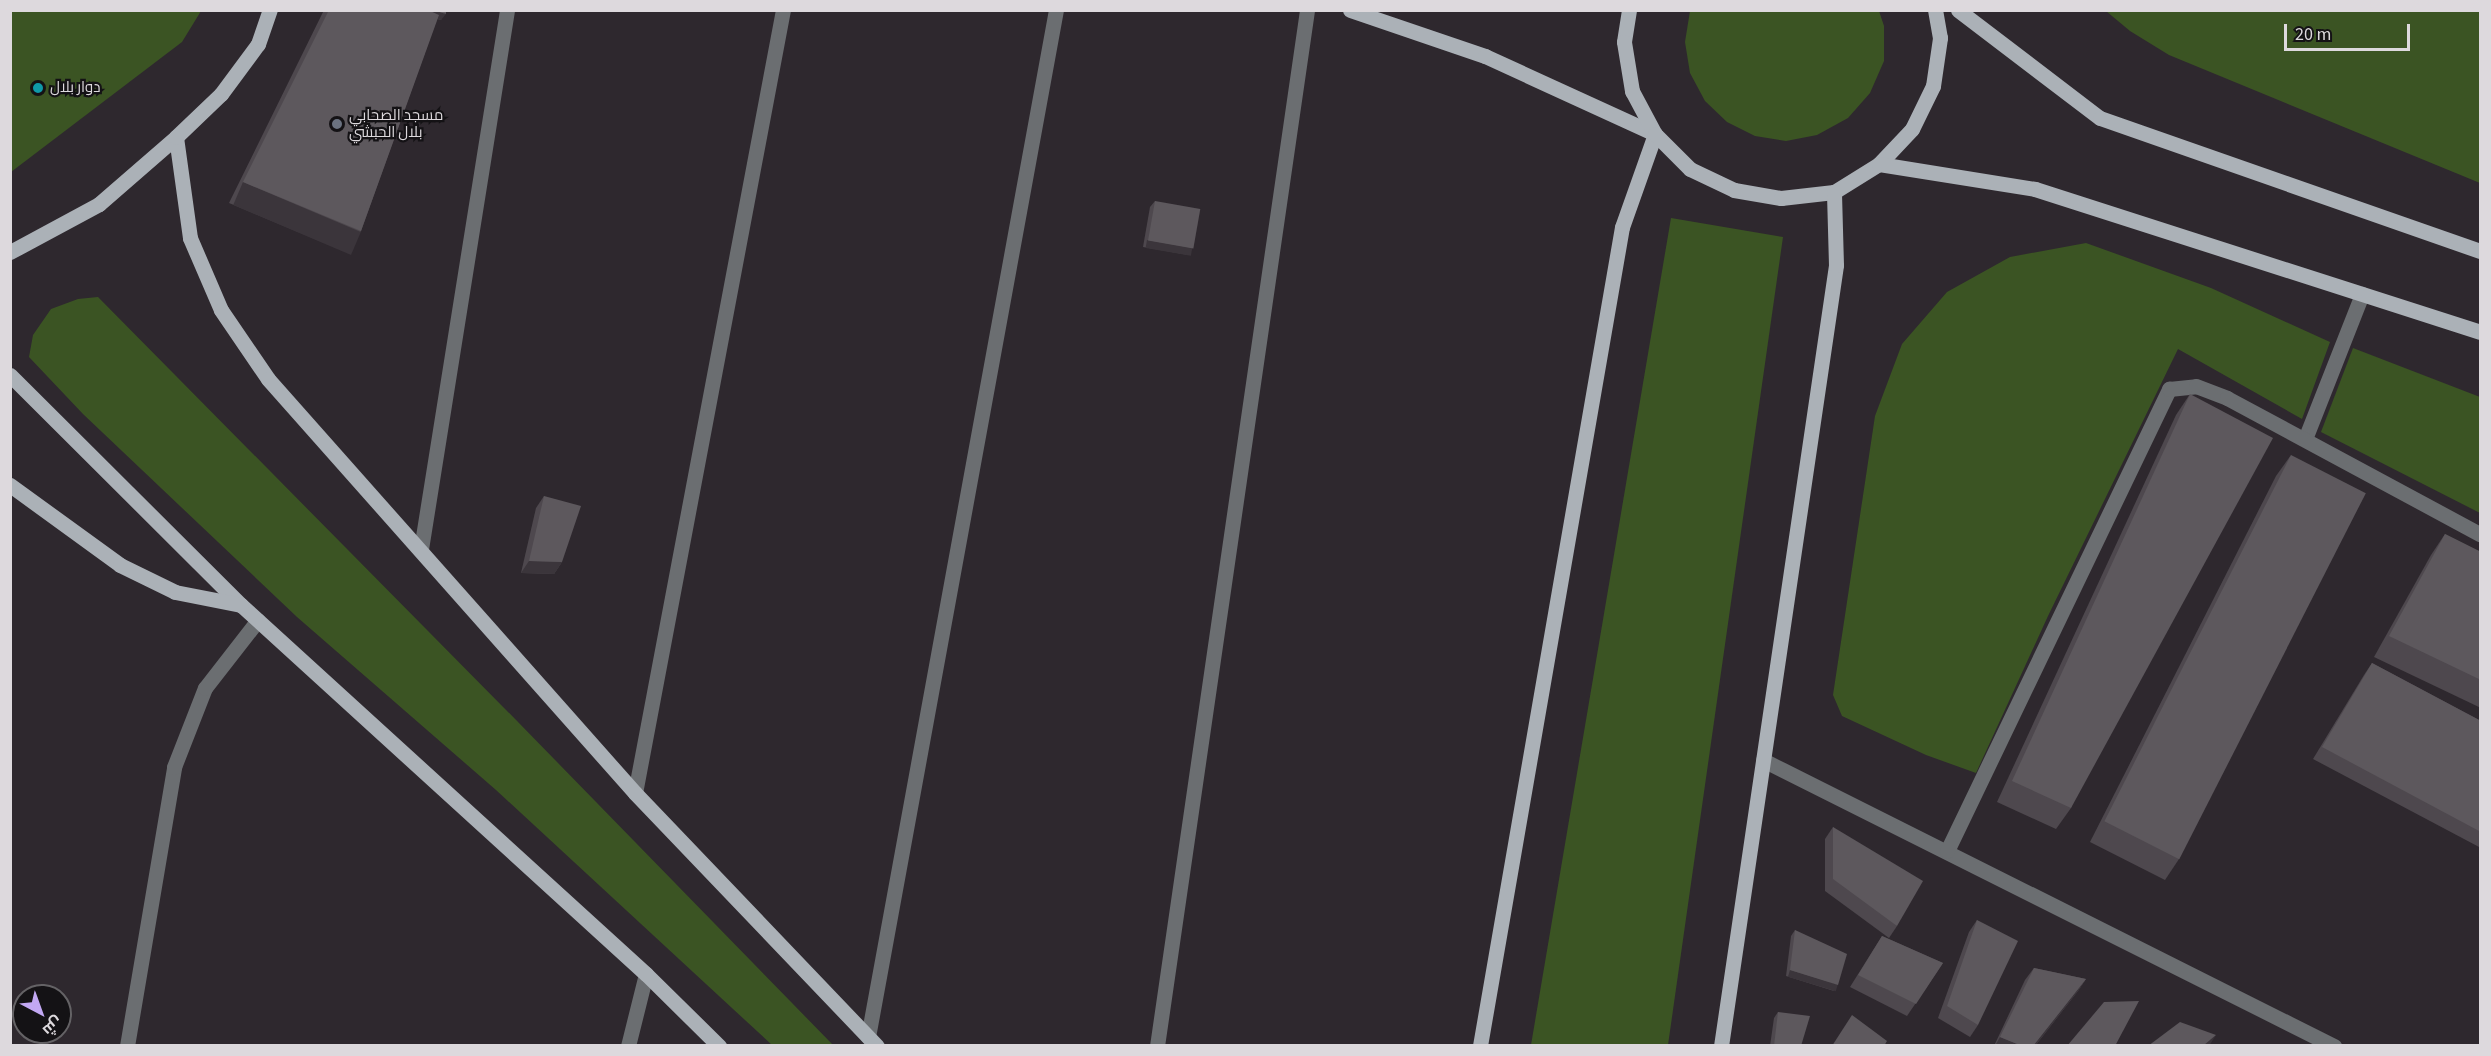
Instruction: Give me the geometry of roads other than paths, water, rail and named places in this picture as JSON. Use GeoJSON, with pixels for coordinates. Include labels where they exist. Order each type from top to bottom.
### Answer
{"type":"FeatureCollection","features":[{"type":"Feature","properties":{"kind":"main road"},"geometry":{"type":"LineString","coordinates":[[10,252],[99,204],[176,137],[221,94],[258,44],[270,10]]}},
{"type":"Feature","properties":{"kind":"main road"},"geometry":{"type":"LineString","coordinates":[[1350,10],[1485,56],[1655,135]]}},
{"type":"Feature","properties":{"kind":"main road"},"geometry":{"type":"LineString","coordinates":[[1629,10],[1624,42],[1632,90],[1655,135],[1690,169],[1734,190],[1781,198],[1834,192],[1879,164],[1912,129],[1933,86],[1940,38],[1935,10]]}},
{"type":"Feature","properties":{"kind":"main road"},"geometry":{"type":"LineString","coordinates":[[1958,10],[2100,118],[2481,251]]}},
{"type":"Feature","properties":{"kind":"main road"},"geometry":{"type":"LineString","coordinates":[[1480,1046],[1622,227],[1655,135]]}},
{"type":"Feature","properties":{"kind":"main road"},"geometry":{"type":"LineString","coordinates":[[176,137],[190,238],[221,310],[268,379],[635,793],[872,1041]]}},
{"type":"Feature","properties":{"kind":"main road"},"geometry":{"type":"LineString","coordinates":[[1879,164],[2035,189],[2481,332]]}},
{"type":"Feature","properties":{"kind":"main road"},"geometry":{"type":"LineString","coordinates":[[1721,1046],[1836,265],[1834,192]]}},
{"type":"Feature","properties":{"kind":"main road"},"geometry":{"type":"LineString","coordinates":[[10,375],[241,605],[646,974],[719,1046]]}},
{"type":"Feature","properties":{"kind":"main road"},"geometry":{"type":"LineString","coordinates":[[10,485],[120,565],[175,592],[241,605]]}},
{"type":"Feature","properties":{"kind":"street"},"geometry":{"type":"LineString","coordinates":[[421,549],[507,10]]}},
{"type":"Feature","properties":{"kind":"street"},"geometry":{"type":"LineString","coordinates":[[635,793],[783,10]]}},
{"type":"Feature","properties":{"kind":"street"},"geometry":{"type":"LineString","coordinates":[[872,1041],[1056,10]]}},
{"type":"Feature","properties":{"kind":"street"},"geometry":{"type":"LineString","coordinates":[[1157,1046],[1307,10]]}},
{"type":"Feature","properties":{"kind":"street"},"geometry":{"type":"LineString","coordinates":[[2305,439],[2362,294]]}},
{"type":"Feature","properties":{"kind":"street"},"geometry":{"type":"LineString","coordinates":[[1947,851],[2169,389],[2196,386],[2305,439],[2481,534]]}},
{"type":"Feature","properties":{"kind":"street"},"geometry":{"type":"LineString","coordinates":[[127,1046],[174,766],[205,688],[258,620]]}},
{"type":"Feature","properties":{"kind":"street"},"geometry":{"type":"LineString","coordinates":[[1763,760],[2334,1046]]}},
{"type":"Feature","properties":{"kind":"street"},"geometry":{"type":"LineString","coordinates":[[628,1046],[646,974]]}},
{"type":"Feature","properties":{"kind":"place","name":"دوار بلال"},"geometry":{"type":"Point","coordinates":[38,88]}},
{"type":"Feature","properties":{"kind":"place","name":"مسجد الصحابي بلال الحبشي"},"geometry":{"type":"Point","coordinates":[337,124]}}]}
